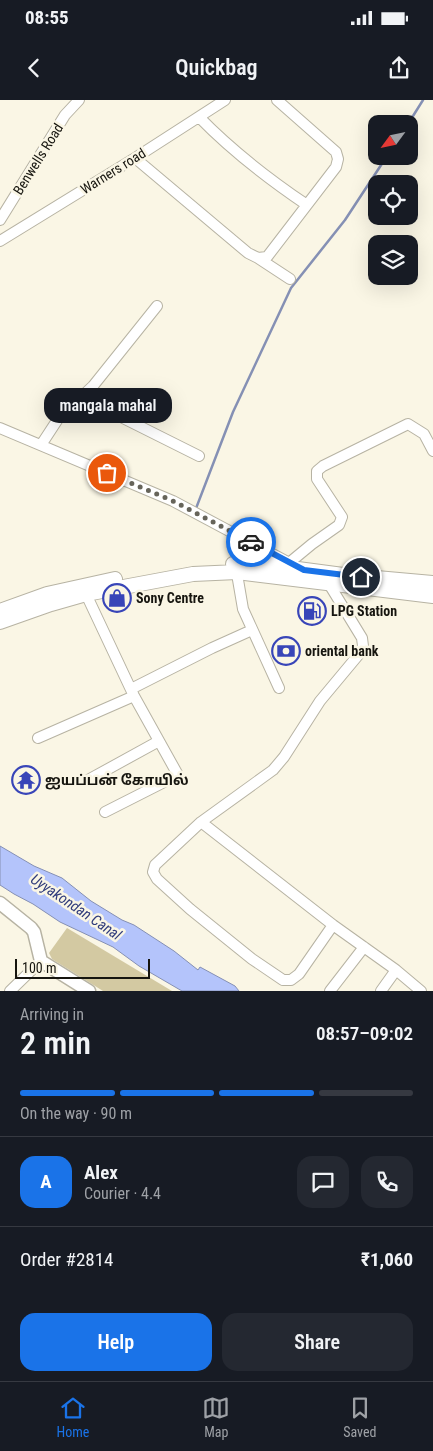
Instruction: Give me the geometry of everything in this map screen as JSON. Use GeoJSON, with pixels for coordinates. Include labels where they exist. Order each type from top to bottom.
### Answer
{"type":"FeatureCollection","features":[{"type":"Feature","properties":{"kind":"main road"},"geometry":{"type":"LineString","coordinates":[[0,622],[86,594],[193,574],[260,564],[398,581],[433,583]]}},
{"type":"Feature","properties":{"kind":"main road"},"geometry":{"type":"LineString","coordinates":[[0,610],[83,585],[176,569],[236,568],[329,584],[433,596]]}},
{"type":"Feature","properties":{"kind":"street","name":"Benwells Road"},"geometry":{"type":"LineString","coordinates":[[0,220],[65,116],[79,100]]}},
{"type":"Feature","properties":{"kind":"street","name":"Warners road"},"geometry":{"type":"LineString","coordinates":[[0,241],[225,100]]}},
{"type":"Feature","properties":{"kind":"street"},"geometry":{"type":"LineString","coordinates":[[258,258],[268,257],[336,167],[338,159],[336,152],[277,100]]}},
{"type":"Feature","properties":{"kind":"street"},"geometry":{"type":"LineString","coordinates":[[199,117],[227,146],[268,179],[307,205]]}},
{"type":"Feature","properties":{"kind":"street"},"geometry":{"type":"LineString","coordinates":[[135,158],[248,253],[290,279]]}},
{"type":"Feature","properties":{"kind":"street"},"geometry":{"type":"LineString","coordinates":[[42,445],[58,420],[93,386],[157,306]]}},
{"type":"Feature","properties":{"kind":"street"},"geometry":{"type":"LineString","coordinates":[[82,397],[199,456]]}},
{"type":"Feature","properties":{"kind":"street"},"geometry":{"type":"LineString","coordinates":[[289,563],[339,525],[342,517],[317,479],[318,471],[323,466],[408,424],[424,434],[433,451]]}},
{"type":"Feature","properties":{"kind":"street"},"geometry":{"type":"LineString","coordinates":[[0,428],[173,501],[329,584],[362,638],[363,646],[360,653],[320,701],[284,757],[273,770],[201,822],[155,865],[153,872],[157,879],[190,909],[252,959],[283,980],[291,980],[298,974],[333,925]]}},
{"type":"Feature","properties":{"kind":"street"},"geometry":{"type":"LineString","coordinates":[[236,568],[243,609],[279,688]]}},
{"type":"Feature","properties":{"kind":"street"},"geometry":{"type":"LineString","coordinates":[[86,594],[132,693],[178,776],[105,812]]}},
{"type":"Feature","properties":{"kind":"street"},"geometry":{"type":"LineString","coordinates":[[38,738],[132,693],[212,648],[252,630]]}},
{"type":"Feature","properties":{"kind":"street"},"geometry":{"type":"LineString","coordinates":[[88,780],[159,741]]}},
{"type":"Feature","properties":{"kind":"street"},"geometry":{"type":"LineString","coordinates":[[201,822],[421,991]]}},
{"type":"Feature","properties":{"kind":"street"},"geometry":{"type":"LineString","coordinates":[[0,903],[32,928],[41,961],[89,991]]}},
{"type":"Feature","properties":{"kind":"street"},"geometry":{"type":"LineString","coordinates":[[330,991],[364,947]]}},
{"type":"Feature","properties":{"kind":"street"},"geometry":{"type":"LineString","coordinates":[[10,991],[41,961]]}},
{"type":"Feature","properties":{"kind":"street"},"geometry":{"type":"LineString","coordinates":[[381,991],[396,970]]}},
{"type":"Feature","properties":{"kind":"shaded area"},"geometry":{"type":"Polygon","coordinates":[[[67,928],[172,991],[103,991],[52,959],[49,953],[67,928]]]}},
{"type":"Feature","properties":{"kind":"water","name":"Uyyakondan Canal"},"geometry":{"type":"Polygon","coordinates":[[[0,846],[34,866],[62,878],[91,901],[134,925],[174,951],[198,970],[200,967],[235,986],[239,991],[182,991],[139,966],[113,947],[60,922],[0,885],[0,846]]]}},
{"type":"Feature","properties":{"kind":"waterway"},"geometry":{"type":"LineString","coordinates":[[414,115],[423,100]]}},
{"type":"Feature","properties":{"kind":"waterway"},"geometry":{"type":"LineString","coordinates":[[195,511],[233,412],[291,288],[345,220],[381,165]]}},
{"type":"Feature","properties":{"kind":"way so far"},"geometry":{"type":"LineString","coordinates":[[107,473],[173,501],[251,542]]}},
{"type":"Feature","properties":{"kind":"place","name":"mangala mahal"},"geometry":{"type":"Point","coordinates":[107,473]}},
{"type":"Feature","properties":{"kind":"place","name":"Sony Centre"},"geometry":{"type":"Point","coordinates":[117,598]}},
{"type":"Feature","properties":{"kind":"place","name":"LPG Station"},"geometry":{"type":"Point","coordinates":[312,611]}},
{"type":"Feature","properties":{"kind":"place","name":"oriental bank"},"geometry":{"type":"Point","coordinates":[286,651]}},
{"type":"Feature","properties":{"kind":"place","name":"ஐயப்பன் கோயில்"},"geometry":{"type":"Point","coordinates":[26,780]}},
{"type":"Feature","properties":{"kind":"route"},"geometry":{"type":"LineString","coordinates":[[251,542],[304,570],[361,577]]}}]}
